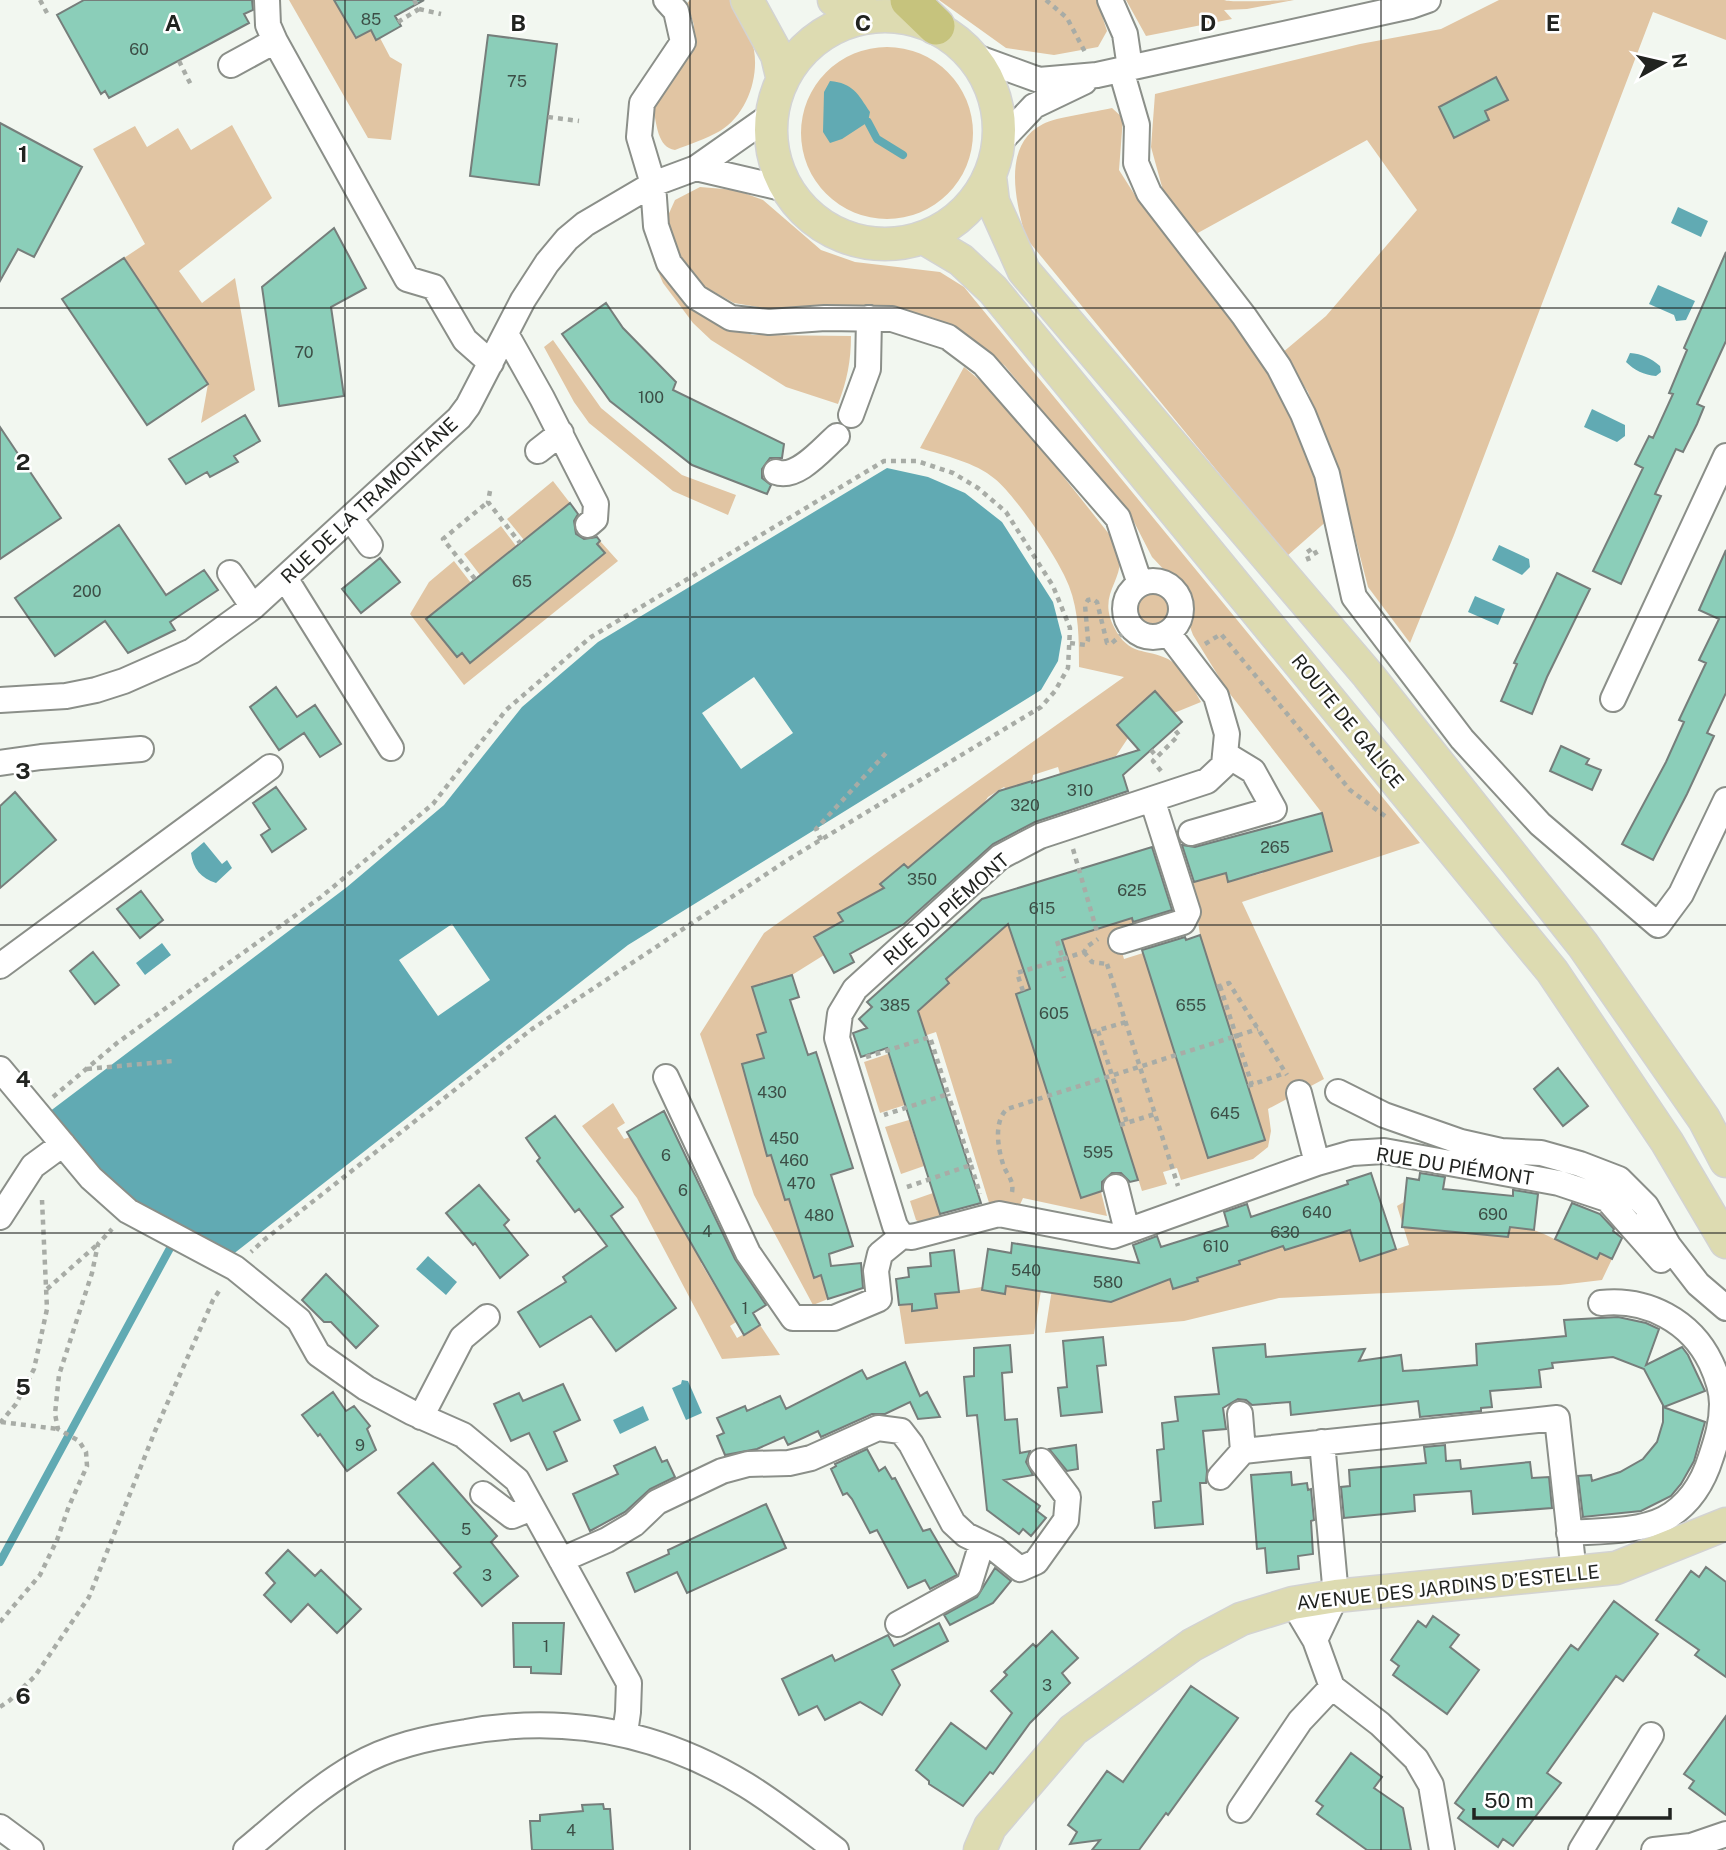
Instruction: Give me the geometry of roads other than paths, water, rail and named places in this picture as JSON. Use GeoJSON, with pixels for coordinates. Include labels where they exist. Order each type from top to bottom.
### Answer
{"type":"FeatureCollection","features":[{"type":"Feature","properties":{"kind":"highway"},"geometry":{"type":"LineString","coordinates":[[909,0],[936,26]]}},
{"type":"Feature","properties":{"kind":"main road"},"geometry":{"type":"LineString","coordinates":[[747,0],[777,55],[782,76]]}},
{"type":"Feature","properties":{"kind":"main road"},"geometry":{"type":"LineString","coordinates":[[834,0],[870,15]]}},
{"type":"Feature","properties":{"kind":"main road"},"geometry":{"type":"LineString","coordinates":[[870,15],[901,15],[936,26],[973,55],[990,82],[998,112],[999,144],[990,177],[976,200],[953,223],[924,238],[889,245],[855,241],[823,227],[798,206],[786,189],[773,157],[770,116],[782,76],[810,41],[834,26],[870,15]]}},
{"type":"Feature","properties":{"kind":"main road"},"geometry":{"type":"LineString","coordinates":[[990,177],[993,202],[1024,271],[1368,675],[1583,946],[1704,1119],[1726,1161]]}},
{"type":"Feature","properties":{"kind":"main road","name":"ROUTE DE GALICE"},"geometry":{"type":"LineString","coordinates":[[924,238],[961,260],[993,290],[1552,971],[1667,1142],[1726,1242]]}},
{"type":"Feature","properties":{"kind":"main road","name":"AVENUE DES JARDINS D’ESTELLE"},"geometry":{"type":"LineString","coordinates":[[955,1850],[985,1839],[1073,1730],[1192,1645],[1241,1619],[1293,1603],[1336,1596],[1616,1568],[1726,1524]]}},
{"type":"Feature","properties":{"kind":"street"},"geometry":{"type":"LineString","coordinates":[[267,0],[268,25],[275,41],[407,279],[434,287],[465,340],[491,363]]}},
{"type":"Feature","properties":{"kind":"street"},"geometry":{"type":"LineString","coordinates":[[666,0],[677,11],[682,41],[642,103],[639,137],[653,184],[656,226],[669,263],[696,297],[731,318],[769,322],[892,319],[948,337],[984,363],[1118,518],[1140,584]]}},
{"type":"Feature","properties":{"kind":"street"},"geometry":{"type":"LineString","coordinates":[[1110,0],[1125,34],[1116,71],[1137,125],[1136,163],[1149,193],[1244,316],[1279,367],[1303,414],[1327,474],[1354,597],[1462,739],[1540,824],[1658,925],[1681,894],[1726,800]]}},
{"type":"Feature","properties":{"kind":"street"},"geometry":{"type":"LineString","coordinates":[[973,55],[1039,80],[1116,71],[1429,0]]}},
{"type":"Feature","properties":{"kind":"street"},"geometry":{"type":"LineString","coordinates":[[231,65],[275,41]]}},
{"type":"Feature","properties":{"kind":"street"},"geometry":{"type":"LineString","coordinates":[[999,144],[1034,106],[1116,71]]}},
{"type":"Feature","properties":{"kind":"street","name":"RUE DE LA TRAMONTANE"},"geometry":{"type":"LineString","coordinates":[[3,694],[66,696],[124,681],[192,651],[253,607],[289,564],[350,518],[459,418],[468,406],[523,300],[547,263],[567,239],[585,224],[653,184],[696,168],[770,116]]}},
{"type":"Feature","properties":{"kind":"street"},"geometry":{"type":"LineString","coordinates":[[696,168],[786,189]]}},
{"type":"Feature","properties":{"kind":"street"},"geometry":{"type":"LineString","coordinates":[[851,415],[867,369],[869,318]]}},
{"type":"Feature","properties":{"kind":"street"},"geometry":{"type":"LineString","coordinates":[[506,334],[561,433],[596,504],[594,519],[588,525]]}},
{"type":"Feature","properties":{"kind":"street"},"geometry":{"type":"LineString","coordinates":[[538,452],[561,433]]}},
{"type":"Feature","properties":{"kind":"street"},"geometry":{"type":"LineString","coordinates":[[776,472],[789,474],[798,469],[836,436]]}},
{"type":"Feature","properties":{"kind":"street"},"geometry":{"type":"LineString","coordinates":[[1613,699],[1726,456]]}},
{"type":"Feature","properties":{"kind":"street"},"geometry":{"type":"LineString","coordinates":[[350,518],[370,545]]}},
{"type":"Feature","properties":{"kind":"street"},"geometry":{"type":"LineString","coordinates":[[289,564],[391,748]]}},
{"type":"Feature","properties":{"kind":"street"},"geometry":{"type":"LineString","coordinates":[[230,573],[253,607]]}},
{"type":"Feature","properties":{"kind":"street"},"geometry":{"type":"LineString","coordinates":[[1152,581],[1162,583],[1172,588],[1177,595],[1181,611],[1178,621],[1168,633],[1150,637],[1140,634],[1131,626],[1125,613],[1126,603],[1130,593],[1140,584],[1152,581]]}},
{"type":"Feature","properties":{"kind":"street"},"geometry":{"type":"LineString","coordinates":[[1168,633],[1216,696],[1227,734],[1225,754],[1252,771],[1274,809],[1191,833]]}},
{"type":"Feature","properties":{"kind":"street"},"geometry":{"type":"LineString","coordinates":[[0,763],[141,749]]}},
{"type":"Feature","properties":{"kind":"street","name":"RUE DU PIÉMONT"},"geometry":{"type":"LineString","coordinates":[[1225,754],[1224,765],[1207,780],[1040,836],[1000,858],[855,989],[840,1014],[837,1038],[895,1226],[902,1236],[912,1237],[999,1214],[1113,1236],[1317,1163],[1352,1153],[1384,1151],[1559,1183],[1607,1199],[1661,1260]]}},
{"type":"Feature","properties":{"kind":"street"},"geometry":{"type":"LineString","coordinates":[[0,966],[271,767]]}},
{"type":"Feature","properties":{"kind":"street"},"geometry":{"type":"LineString","coordinates":[[1110,940],[1183,922],[1188,912],[1152,799]]}},
{"type":"Feature","properties":{"kind":"street"},"geometry":{"type":"LineString","coordinates":[[0,1069],[91,1178],[129,1212],[230,1265],[299,1320],[318,1354],[366,1388],[421,1417],[463,1435],[517,1480],[629,1683],[625,1734]]}},
{"type":"Feature","properties":{"kind":"street"},"geometry":{"type":"LineString","coordinates":[[666,1077],[748,1253],[793,1318],[834,1318],[878,1299],[876,1271],[880,1254],[902,1236]]}},
{"type":"Feature","properties":{"kind":"street"},"geometry":{"type":"LineString","coordinates":[[1293,1083],[1317,1163]]}},
{"type":"Feature","properties":{"kind":"street"},"geometry":{"type":"LineString","coordinates":[[1338,1091],[1384,1115],[1461,1142],[1502,1151],[1541,1153],[1619,1179],[1646,1206],[1668,1245],[1698,1284],[1726,1308]]}},
{"type":"Feature","properties":{"kind":"street"},"geometry":{"type":"LineString","coordinates":[[0,1217],[33,1166],[63,1144]]}},
{"type":"Feature","properties":{"kind":"street"},"geometry":{"type":"LineString","coordinates":[[1116,1187],[1127,1231]]}},
{"type":"Feature","properties":{"kind":"street"},"geometry":{"type":"LineString","coordinates":[[1569,1533],[1639,1527],[1662,1520],[1680,1509],[1702,1480],[1719,1433],[1722,1402],[1717,1378],[1706,1354],[1692,1335],[1671,1318],[1642,1305],[1616,1301],[1601,1303]]}},
{"type":"Feature","properties":{"kind":"street"},"geometry":{"type":"LineString","coordinates":[[421,1417],[461,1338],[487,1317]]}},
{"type":"Feature","properties":{"kind":"street"},"geometry":{"type":"LineString","coordinates":[[1220,1477],[1242,1451],[1240,1414]]}},
{"type":"Feature","properties":{"kind":"street"},"geometry":{"type":"LineString","coordinates":[[1242,1451],[1556,1418],[1574,1573]]}},
{"type":"Feature","properties":{"kind":"street"},"geometry":{"type":"LineString","coordinates":[[561,1560],[607,1540],[634,1524],[657,1502],[722,1471],[748,1464],[789,1463],[811,1458],[878,1428],[901,1431],[911,1444],[953,1523],[966,1535],[995,1549],[1020,1569],[1036,1562],[1066,1520],[1068,1497],[1041,1461]]}},
{"type":"Feature","properties":{"kind":"street"},"geometry":{"type":"LineString","coordinates":[[1315,1640],[1336,1596],[1322,1443]]}},
{"type":"Feature","properties":{"kind":"street"},"geometry":{"type":"LineString","coordinates":[[483,1494],[512,1516],[532,1508]]}},
{"type":"Feature","properties":{"kind":"street"},"geometry":{"type":"LineString","coordinates":[[898,1624],[969,1585],[982,1543]]}},
{"type":"Feature","properties":{"kind":"street"},"geometry":{"type":"LineString","coordinates":[[1293,1603],[1315,1640],[1332,1687],[1380,1724],[1416,1759],[1431,1785],[1442,1850]]}},
{"type":"Feature","properties":{"kind":"street"},"geometry":{"type":"LineString","coordinates":[[1240,1810],[1300,1721],[1332,1687]]}},
{"type":"Feature","properties":{"kind":"street"},"geometry":{"type":"LineString","coordinates":[[246,1850],[331,1781],[389,1749],[440,1736],[521,1724],[590,1727],[660,1743],[746,1784],[836,1850]]}},
{"type":"Feature","properties":{"kind":"street"},"geometry":{"type":"LineString","coordinates":[[1581,1850],[1651,1735]]}},
{"type":"Feature","properties":{"kind":"street"},"geometry":{"type":"LineString","coordinates":[[0,1827],[31,1850]]}},
{"type":"Feature","properties":{"kind":"street"},"geometry":{"type":"LineString","coordinates":[[1659,1850],[1691,1846],[1726,1835]]}},
{"type":"Feature","properties":{"kind":"water"},"geometry":{"type":"Polygon","coordinates":[[[830,81],[850,87],[870,112],[868,122],[842,139],[830,143],[823,132],[824,92],[830,81]]]}},
{"type":"Feature","properties":{"kind":"water"},"geometry":{"type":"Polygon","coordinates":[[[1678,207],[1708,221],[1701,237],[1671,223],[1678,207]]]}},
{"type":"Feature","properties":{"kind":"water"},"geometry":{"type":"Polygon","coordinates":[[[1658,285],[1695,301],[1686,320],[1676,321],[1674,315],[1649,304],[1658,285]]]}},
{"type":"Feature","properties":{"kind":"water"},"geometry":{"type":"Polygon","coordinates":[[[1630,353],[1653,361],[1660,366],[1661,372],[1656,376],[1636,370],[1626,362],[1630,353]]]}},
{"type":"Feature","properties":{"kind":"water"},"geometry":{"type":"Polygon","coordinates":[[[1592,409],[1625,425],[1625,436],[1617,442],[1584,427],[1592,409]]]}},
{"type":"Feature","properties":{"kind":"water"},"geometry":{"type":"Polygon","coordinates":[[[887,468],[928,477],[965,493],[1002,522],[1053,602],[1062,637],[1058,661],[1041,690],[628,945],[232,1255],[128,1201],[49,1112],[347,887],[444,805],[522,707],[598,642],[887,468]]]}},
{"type":"Feature","properties":{"kind":"water"},"geometry":{"type":"Polygon","coordinates":[[[1499,545],[1529,559],[1530,567],[1522,575],[1492,560],[1499,545]]]}},
{"type":"Feature","properties":{"kind":"water"},"geometry":{"type":"Polygon","coordinates":[[[1475,596],[1505,609],[1498,625],[1468,612],[1475,596]]]}},
{"type":"Feature","properties":{"kind":"water"},"geometry":{"type":"Polygon","coordinates":[[[204,842],[222,864],[227,860],[232,868],[216,883],[199,872],[192,859],[191,853],[204,842]]]}},
{"type":"Feature","properties":{"kind":"water"},"geometry":{"type":"Polygon","coordinates":[[[162,943],[171,955],[145,975],[136,963],[162,943]]]}},
{"type":"Feature","properties":{"kind":"water"},"geometry":{"type":"Polygon","coordinates":[[[428,1256],[457,1282],[446,1295],[416,1269],[428,1256]]]}},
{"type":"Feature","properties":{"kind":"water"},"geometry":{"type":"Polygon","coordinates":[[[682,1380],[688,1381],[702,1413],[686,1420],[672,1388],[681,1384],[682,1380]]]}},
{"type":"Feature","properties":{"kind":"water"},"geometry":{"type":"Polygon","coordinates":[[[643,1406],[649,1420],[620,1434],[613,1420],[643,1406]]]}},
{"type":"Feature","properties":{"kind":"waterway"},"geometry":{"type":"LineString","coordinates":[[868,122],[877,139],[903,155]]}},
{"type":"Feature","properties":{"kind":"waterway"},"geometry":{"type":"LineString","coordinates":[[0,1562],[175,1239]]}}]}
